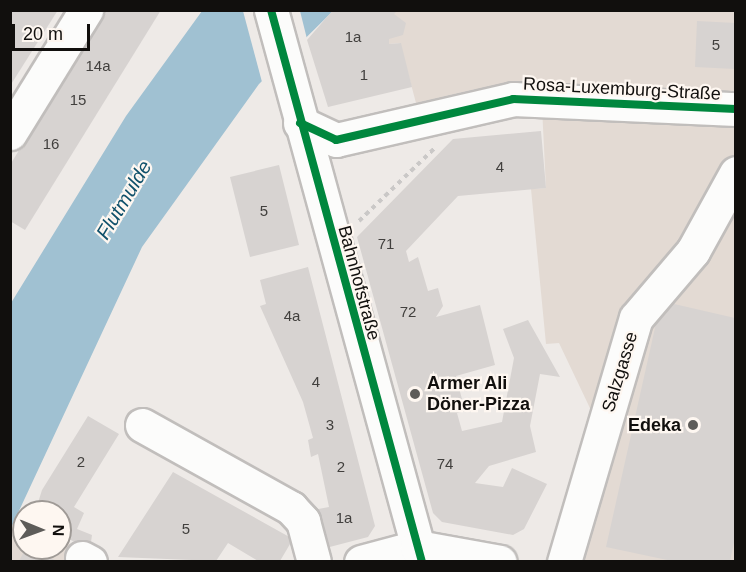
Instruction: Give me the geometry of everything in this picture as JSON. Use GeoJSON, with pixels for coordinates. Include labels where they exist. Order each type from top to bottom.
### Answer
{"type":"FeatureCollection","features":[{"type":"Feature","properties":{"kind":"street"},"geometry":{"type":"LineString","coordinates":[[10,133],[86,10]]}},
{"type":"Feature","properties":{"kind":"street","name":"Bahnhofstraße"},"geometry":{"type":"LineString","coordinates":[[271,10],[300,123],[420,554]]}},
{"type":"Feature","properties":{"kind":"street","name":"Rosa-Luxemburg-Straße"},"geometry":{"type":"LineString","coordinates":[[300,123],[336,140],[513,99],[735,110]]}},
{"type":"Feature","properties":{"kind":"street","name":"Salzgasse"},"geometry":{"type":"LineString","coordinates":[[564,561],[636,318],[693,251],[735,173]]}},
{"type":"Feature","properties":{"kind":"street"},"geometry":{"type":"LineString","coordinates":[[142,425],[291,508],[303,521],[314,561]]}},
{"type":"Feature","properties":{"kind":"street"},"geometry":{"type":"LineString","coordinates":[[361,561],[420,554],[500,561]]}},
{"type":"Feature","properties":{"kind":"path"},"geometry":{"type":"LineString","coordinates":[[352,227],[441,142]]}},
{"type":"Feature","properties":{"kind":"shaded area"},"geometry":{"type":"Polygon","coordinates":[[[333,11],[735,11],[735,561],[578,562],[598,425],[559,343],[546,344],[531,189],[546,188],[541,87],[476,89],[416,103],[400,43],[389,44],[333,11]]]}},
{"type":"Feature","properties":{"kind":"shaded area"},"geometry":{"type":"Polygon","coordinates":[[[11,528],[12,560],[72,560],[72,545],[86,552],[80,561],[11,562],[11,528]]]}},
{"type":"Feature","properties":{"kind":"water","name":"Flutmulde"},"geometry":{"type":"Polygon","coordinates":[[[202,11],[333,11],[259,84],[142,247],[24,500],[12,500],[11,528],[11,303],[126,116],[202,11]]]}},
{"type":"Feature","properties":{"kind":"pier"},"geometry":{"type":"Polygon","coordinates":[[[243,11],[300,11],[307,39],[262,82],[243,11]]]}},
{"type":"Feature","properties":{"kind":"building"},"geometry":{"type":"Polygon","coordinates":[[[10,10],[58,10],[10,86],[10,10]]]}},
{"type":"Feature","properties":{"kind":"building"},"geometry":{"type":"Polygon","coordinates":[[[105,10],[161,10],[25,230],[10,221],[10,165],[105,10]]]}},
{"type":"Feature","properties":{"kind":"building"},"geometry":{"type":"Polygon","coordinates":[[[333,10],[398,10],[394,14],[406,23],[403,35],[389,39],[389,44],[401,43],[412,87],[328,107],[307,40],[333,10]]]}},
{"type":"Feature","properties":{"kind":"building"},"geometry":{"type":"Polygon","coordinates":[[[697,21],[735,23],[735,69],[695,67],[697,21]]]}},
{"type":"Feature","properties":{"kind":"building"},"geometry":{"type":"Polygon","coordinates":[[[541,131],[546,188],[458,196],[406,251],[409,262],[418,257],[428,291],[438,288],[443,306],[436,317],[480,305],[495,365],[456,376],[465,411],[457,413],[462,431],[502,422],[514,358],[503,329],[528,320],[560,377],[540,374],[530,426],[536,452],[489,466],[475,483],[503,487],[512,468],[547,484],[524,529],[513,535],[442,522],[433,513],[357,237],[453,139],[541,131]]]}},
{"type":"Feature","properties":{"kind":"building"},"geometry":{"type":"Polygon","coordinates":[[[279,165],[299,245],[250,257],[230,177],[279,165]]]}},
{"type":"Feature","properties":{"kind":"building"},"geometry":{"type":"Polygon","coordinates":[[[308,267],[375,526],[368,537],[322,549],[313,510],[329,507],[318,454],[311,457],[308,440],[313,438],[303,402],[260,306],[266,304],[260,280],[308,267]]]}},
{"type":"Feature","properties":{"kind":"building"},"geometry":{"type":"Polygon","coordinates":[[[661,301],[735,318],[735,538],[730,561],[672,561],[606,547],[661,301]]]}},
{"type":"Feature","properties":{"kind":"building"},"geometry":{"type":"Polygon","coordinates":[[[88,416],[119,434],[74,507],[84,513],[77,529],[92,535],[90,549],[72,541],[72,500],[39,500],[42,490],[88,416]]]}},
{"type":"Feature","properties":{"kind":"building"},"geometry":{"type":"Polygon","coordinates":[[[173,472],[293,539],[280,561],[258,561],[228,543],[216,561],[118,557],[173,472]]]}},
{"type":"Feature","properties":{"kind":"building"},"geometry":{"type":"Polygon","coordinates":[[[55,560],[57,561],[19,561],[55,560]]]}},
{"type":"Feature","properties":{"kind":"tram line"},"geometry":{"type":"LineString","coordinates":[[361,562],[399,562]]}},
{"type":"Feature","properties":{"kind":"cycle path"},"geometry":{"type":"LineString","coordinates":[[271,10],[422,562]]}},
{"type":"Feature","properties":{"kind":"cycle path"},"geometry":{"type":"LineString","coordinates":[[300,123],[336,140],[513,99],[736,109]]}},
{"type":"Feature","properties":{"kind":"place","name":"Armer Ali Döner-Pizza"},"geometry":{"type":"Point","coordinates":[415,394]}},
{"type":"Feature","properties":{"kind":"place","name":"Edeka"},"geometry":{"type":"Point","coordinates":[693,425]}}]}
